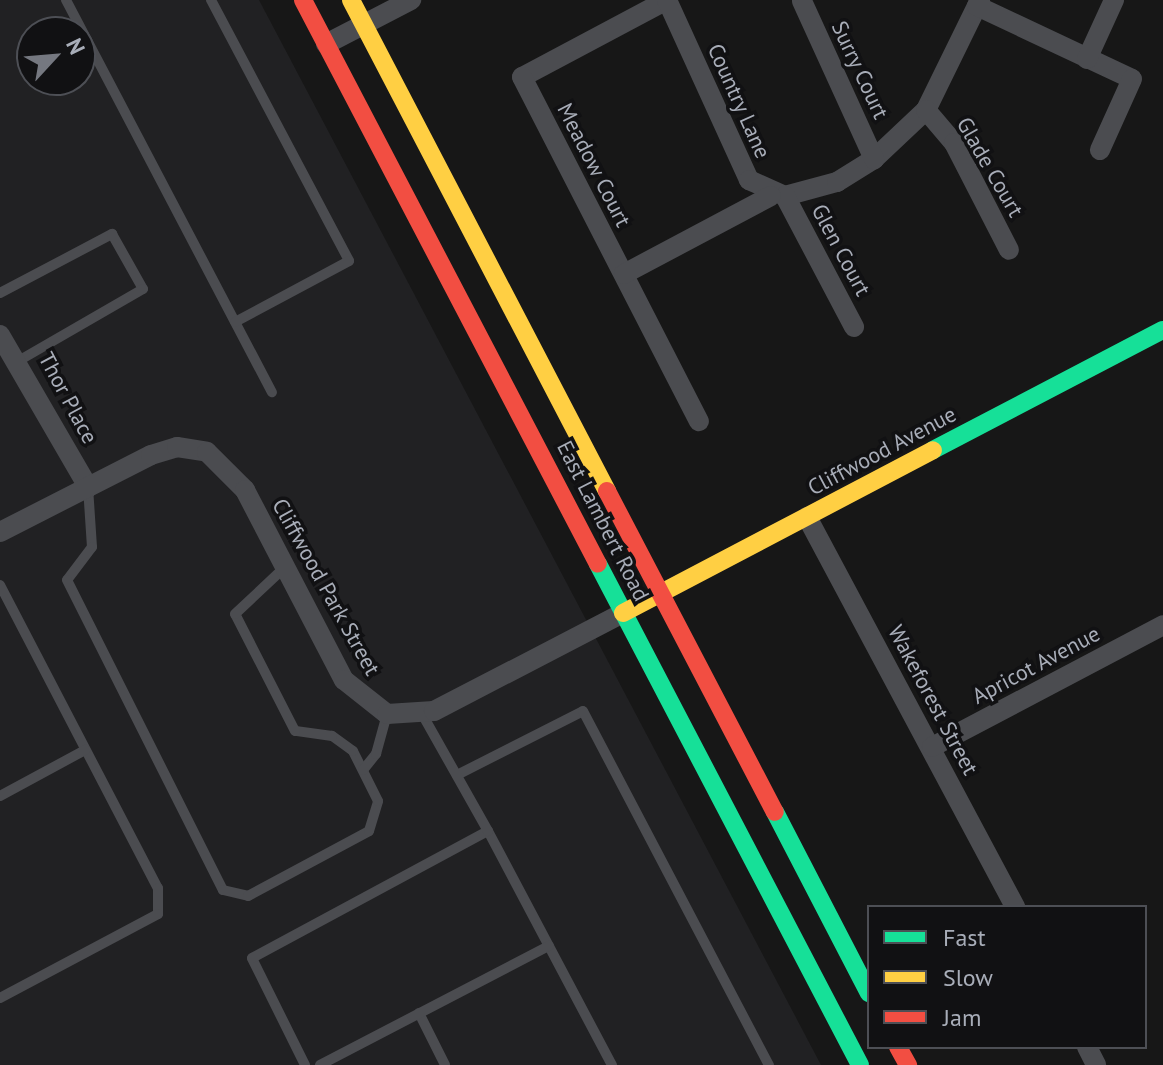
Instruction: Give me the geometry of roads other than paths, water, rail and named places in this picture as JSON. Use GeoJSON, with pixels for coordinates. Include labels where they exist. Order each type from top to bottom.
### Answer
{"type":"FeatureCollection","features":[{"type":"Feature","properties":{"kind":"main road","name":"East Lambert Road"},"geometry":{"type":"LineString","coordinates":[[303,0],[860,1065]]}},
{"type":"Feature","properties":{"kind":"main road","name":"East Lambert Road"},"geometry":{"type":"LineString","coordinates":[[351,0],[867,989]]}},
{"type":"Feature","properties":{"kind":"main road","name":"Cliffwood Avenue"},"geometry":{"type":"LineString","coordinates":[[623,613],[1163,330]]}},
{"type":"Feature","properties":{"kind":"street"},"geometry":{"type":"LineString","coordinates":[[326,44],[411,0]]}},
{"type":"Feature","properties":{"kind":"street","name":"Meadow Court"},"geometry":{"type":"LineString","coordinates":[[667,0],[522,77],[699,421]]}},
{"type":"Feature","properties":{"kind":"street","name":"Country Lane"},"geometry":{"type":"LineString","coordinates":[[667,0],[749,180],[778,196]]}},
{"type":"Feature","properties":{"kind":"street"},"geometry":{"type":"LineString","coordinates":[[1087,59],[1114,0]]}},
{"type":"Feature","properties":{"kind":"street","name":"Surry Court"},"geometry":{"type":"LineString","coordinates":[[802,1],[874,159]]}},
{"type":"Feature","properties":{"kind":"street"},"geometry":{"type":"LineString","coordinates":[[624,274],[778,196],[837,182],[874,159],[926,110],[978,3],[1132,79],[1100,150]]}},
{"type":"Feature","properties":{"kind":"street","name":"Glade Court"},"geometry":{"type":"LineString","coordinates":[[926,110],[954,143],[1009,250]]}},
{"type":"Feature","properties":{"kind":"street","name":"Glen Court"},"geometry":{"type":"LineString","coordinates":[[778,196],[854,327]]}},
{"type":"Feature","properties":{"kind":"street","name":"Thor Place"},"geometry":{"type":"LineString","coordinates":[[8,348],[88,487]]}},
{"type":"Feature","properties":{"kind":"street","name":"Cliffwood Park Street"},"geometry":{"type":"LineString","coordinates":[[0,532],[151,455],[177,447],[207,452],[245,490],[344,680],[387,714]]}},
{"type":"Feature","properties":{"kind":"street","name":"Wakeforest Street"},"geometry":{"type":"LineString","coordinates":[[807,517],[1014,905]]}},
{"type":"Feature","properties":{"kind":"street"},"geometry":{"type":"LineString","coordinates":[[387,714],[422,714],[623,613]]}},
{"type":"Feature","properties":{"kind":"street","name":"Apricot Avenue"},"geometry":{"type":"LineString","coordinates":[[932,747],[1163,625]]}},
{"type":"Feature","properties":{"kind":"lane"},"geometry":{"type":"LineString","coordinates":[[66,0],[272,392]]}},
{"type":"Feature","properties":{"kind":"lane"},"geometry":{"type":"LineString","coordinates":[[211,0],[349,261],[235,322]]}},
{"type":"Feature","properties":{"kind":"lane"},"geometry":{"type":"LineString","coordinates":[[0,293],[112,234],[143,289],[8,348]]}},
{"type":"Feature","properties":{"kind":"lane"},"geometry":{"type":"LineString","coordinates":[[88,487],[92,547],[67,580],[223,890],[248,896],[369,831],[378,801],[363,770],[332,736],[295,731],[235,614],[285,567]]}},
{"type":"Feature","properties":{"kind":"lane"},"geometry":{"type":"LineString","coordinates":[[0,585],[158,888],[158,914],[0,998]]}},
{"type":"Feature","properties":{"kind":"lane"},"geometry":{"type":"LineString","coordinates":[[457,775],[583,711],[769,1065]]}},
{"type":"Feature","properties":{"kind":"lane"},"geometry":{"type":"LineString","coordinates":[[363,770],[376,754],[387,714]]}},
{"type":"Feature","properties":{"kind":"lane"},"geometry":{"type":"LineString","coordinates":[[422,714],[612,1065]]}},
{"type":"Feature","properties":{"kind":"lane"},"geometry":{"type":"LineString","coordinates":[[0,796],[85,750]]}},
{"type":"Feature","properties":{"kind":"lane"},"geometry":{"type":"LineString","coordinates":[[305,1065],[252,958],[488,831]]}},
{"type":"Feature","properties":{"kind":"lane"},"geometry":{"type":"LineString","coordinates":[[320,1065],[549,946]]}},
{"type":"Feature","properties":{"kind":"lane"},"geometry":{"type":"LineString","coordinates":[[419,1013],[445,1065]]}}]}
